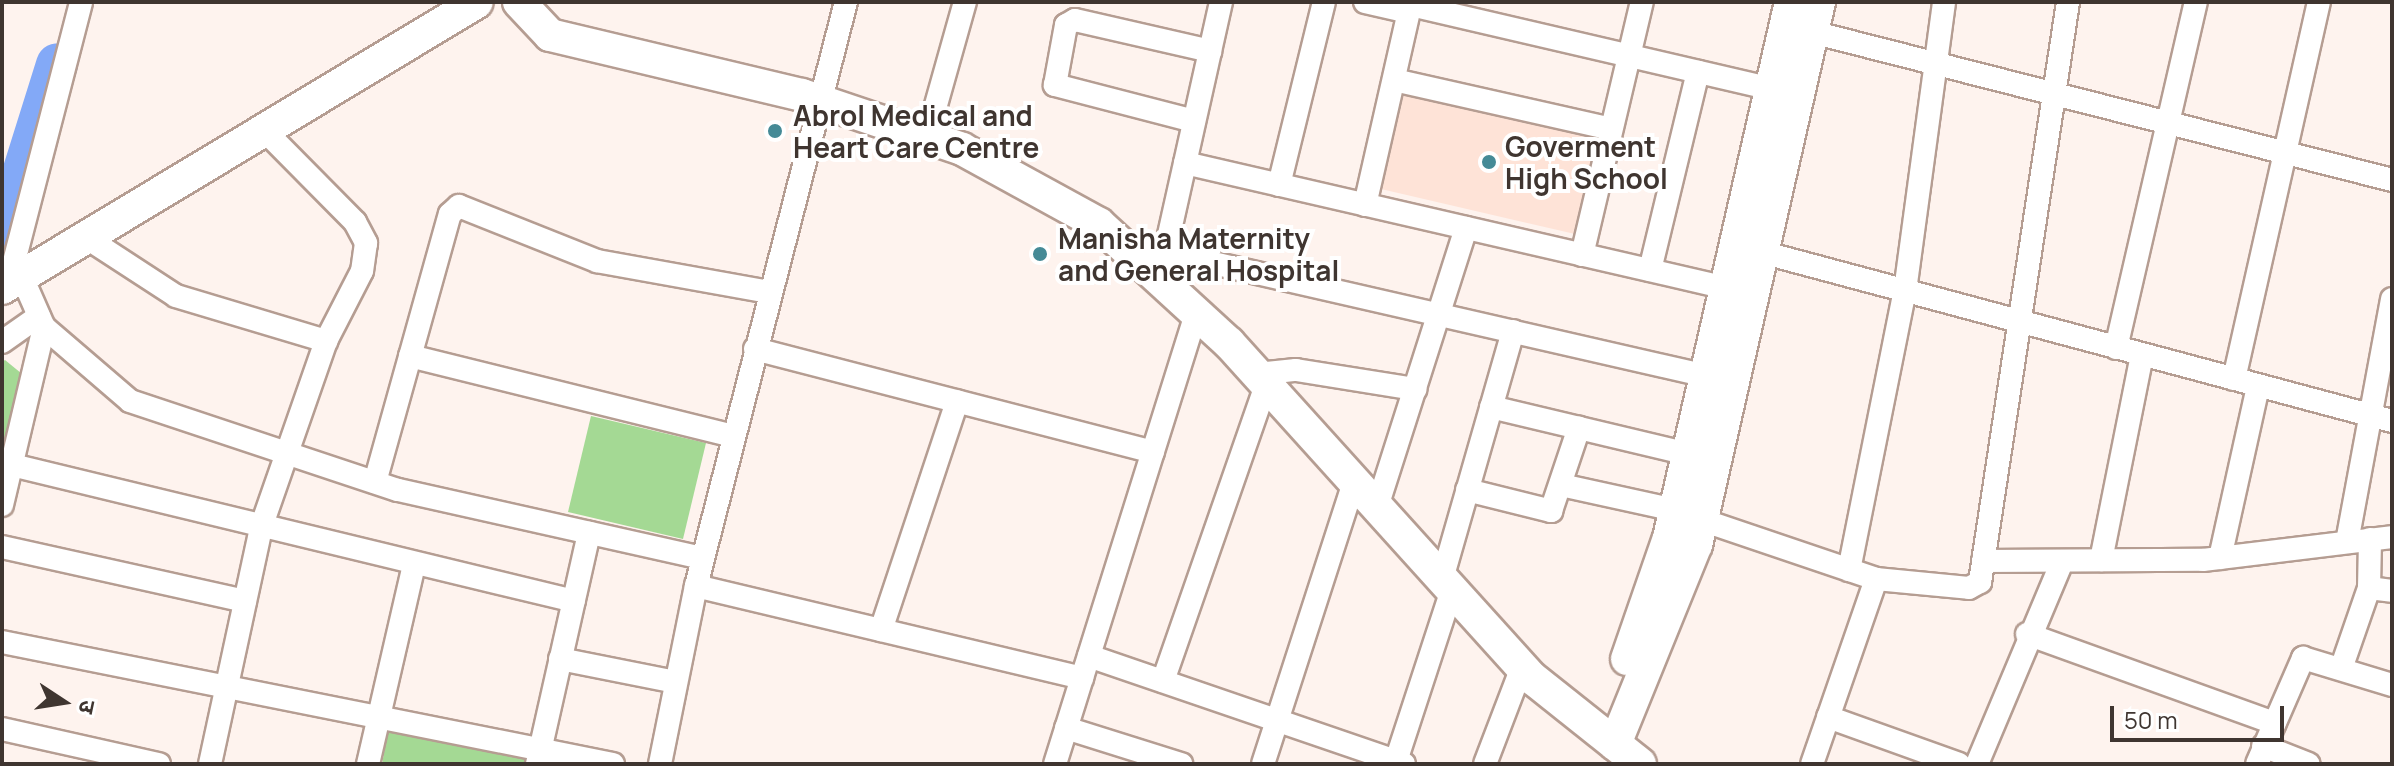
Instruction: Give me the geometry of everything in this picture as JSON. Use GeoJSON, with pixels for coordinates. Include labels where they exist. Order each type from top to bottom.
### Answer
{"type":"FeatureCollection","features":[{"type":"Feature","properties":{"kind":"street"},"geometry":{"type":"LineString","coordinates":[[9,284],[81,2]]}},
{"type":"Feature","properties":{"kind":"street"},"geometry":{"type":"LineString","coordinates":[[9,284],[477,2]]}},
{"type":"Feature","properties":{"kind":"street"},"geometry":{"type":"LineString","coordinates":[[519,2],[550,35],[818,100],[927,137],[1099,224],[1162,266],[1196,314],[1261,379],[1522,667],[1624,753],[1689,515],[1801,9]]}},
{"type":"Feature","properties":{"kind":"street"},"geometry":{"type":"LineString","coordinates":[[660,764],[696,586],[818,100],[846,2]]}},
{"type":"Feature","properties":{"kind":"street"},"geometry":{"type":"LineString","coordinates":[[927,137],[965,2]]}},
{"type":"Feature","properties":{"kind":"street"},"geometry":{"type":"LineString","coordinates":[[1162,266],[1221,2]]}},
{"type":"Feature","properties":{"kind":"street"},"geometry":{"type":"LineString","coordinates":[[1279,185],[1324,2]]}},
{"type":"Feature","properties":{"kind":"street"},"geometry":{"type":"LineString","coordinates":[[1365,2],[1410,6],[1773,89]]}},
{"type":"Feature","properties":{"kind":"street"},"geometry":{"type":"LineString","coordinates":[[1582,255],[1642,2]]}},
{"type":"Feature","properties":{"kind":"street"},"geometry":{"type":"LineString","coordinates":[[1849,570],[1905,291],[1944,2]]}},
{"type":"Feature","properties":{"kind":"street"},"geometry":{"type":"LineString","coordinates":[[1561,485],[1689,515],[1876,579],[1969,588],[1980,582],[2050,89],[2068,2]]}},
{"type":"Feature","properties":{"kind":"street"},"geometry":{"type":"LineString","coordinates":[[2116,348],[2196,2]]}},
{"type":"Feature","properties":{"kind":"street"},"geometry":{"type":"LineString","coordinates":[[2234,379],[2289,153],[2319,2]]}},
{"type":"Feature","properties":{"kind":"street"},"geometry":{"type":"LineString","coordinates":[[1365,205],[1410,6]]}},
{"type":"Feature","properties":{"kind":"street"},"geometry":{"type":"LineString","coordinates":[[1801,9],[1935,62],[2050,89],[2392,180]]}},
{"type":"Feature","properties":{"kind":"street"},"geometry":{"type":"LineString","coordinates":[[1689,515],[1689,454],[1727,288],[1750,249],[1773,89],[1801,9]]}},
{"type":"Feature","properties":{"kind":"street"},"geometry":{"type":"LineString","coordinates":[[1194,121],[1058,87],[1063,39],[1075,20],[1210,51]]}},
{"type":"Feature","properties":{"kind":"street"},"geometry":{"type":"LineString","coordinates":[[1650,270],[1698,72]]}},
{"type":"Feature","properties":{"kind":"street"},"geometry":{"type":"LineString","coordinates":[[1394,80],[1611,129]]}},
{"type":"Feature","properties":{"kind":"street"},"geometry":{"type":"LineString","coordinates":[[210,764],[261,528],[284,451],[326,341],[362,271],[366,243],[355,222],[265,131]]}},
{"type":"Feature","properties":{"kind":"street"},"geometry":{"type":"LineString","coordinates":[[1185,163],[1727,288]]}},
{"type":"Feature","properties":{"kind":"street"},"geometry":{"type":"LineString","coordinates":[[375,482],[450,214],[459,206],[597,261],[770,292]]}},
{"type":"Feature","properties":{"kind":"street"},"geometry":{"type":"LineString","coordinates":[[1377,507],[1466,228]]}},
{"type":"Feature","properties":{"kind":"street"},"geometry":{"type":"LineString","coordinates":[[87,238],[176,296],[326,341]]}},
{"type":"Feature","properties":{"kind":"street"},"geometry":{"type":"LineString","coordinates":[[1750,249],[2382,418]]}},
{"type":"Feature","properties":{"kind":"street"},"geometry":{"type":"LineString","coordinates":[[1162,266],[1439,314],[1707,376]]}},
{"type":"Feature","properties":{"kind":"street"},"geometry":{"type":"LineString","coordinates":[[9,284],[42,322],[130,401],[375,482],[703,558]]}},
{"type":"Feature","properties":{"kind":"street"},"geometry":{"type":"LineString","coordinates":[[2347,542],[2382,418],[2392,299]]}},
{"type":"Feature","properties":{"kind":"street"},"geometry":{"type":"LineString","coordinates":[[1055,764],[1196,314]]}},
{"type":"Feature","properties":{"kind":"street"},"geometry":{"type":"LineString","coordinates":[[2,342],[42,322]]}},
{"type":"Feature","properties":{"kind":"street"},"geometry":{"type":"LineString","coordinates":[[2,505],[42,322]]}},
{"type":"Feature","properties":{"kind":"street"},"geometry":{"type":"LineString","coordinates":[[1089,656],[1398,763],[1447,584],[1467,490],[1513,331]]}},
{"type":"Feature","properties":{"kind":"street"},"geometry":{"type":"LineString","coordinates":[[755,349],[1153,452]]}},
{"type":"Feature","properties":{"kind":"street"},"geometry":{"type":"LineString","coordinates":[[2101,560],[2142,355]]}},
{"type":"Feature","properties":{"kind":"street"},"geometry":{"type":"LineString","coordinates":[[410,356],[733,436]]}},
{"type":"Feature","properties":{"kind":"street"},"geometry":{"type":"LineString","coordinates":[[1261,379],[1296,370],[1415,389]]}},
{"type":"Feature","properties":{"kind":"street"},"geometry":{"type":"LineString","coordinates":[[1163,681],[1261,379]]}},
{"type":"Feature","properties":{"kind":"street"},"geometry":{"type":"LineString","coordinates":[[2220,558],[2258,386]]}},
{"type":"Feature","properties":{"kind":"street"},"geometry":{"type":"LineString","coordinates":[[881,630],[957,401]]}},
{"type":"Feature","properties":{"kind":"street"},"geometry":{"type":"LineString","coordinates":[[1491,407],[1689,454]]}},
{"type":"Feature","properties":{"kind":"street"},"geometry":{"type":"LineString","coordinates":[[1467,490],[1551,511],[1579,428]]}},
{"type":"Feature","properties":{"kind":"street"},"geometry":{"type":"LineString","coordinates":[[12,465],[261,528],[574,601]]}},
{"type":"Feature","properties":{"kind":"street"},"geometry":{"type":"LineString","coordinates":[[1263,764],[1354,482]]}},
{"type":"Feature","properties":{"kind":"street"},"geometry":{"type":"LineString","coordinates":[[539,755],[589,533]]}},
{"type":"Feature","properties":{"kind":"street"},"geometry":{"type":"LineString","coordinates":[[1983,561],[2061,564],[2101,560],[2220,558],[2381,538],[2369,588],[2342,666]]}},
{"type":"Feature","properties":{"kind":"street"},"geometry":{"type":"LineString","coordinates":[[2,547],[245,601]]}},
{"type":"Feature","properties":{"kind":"street"},"geometry":{"type":"LineString","coordinates":[[1977,764],[2027,634],[2061,564]]}},
{"type":"Feature","properties":{"kind":"street"},"geometry":{"type":"LineString","coordinates":[[368,764],[414,565]]}},
{"type":"Feature","properties":{"kind":"street"},"geometry":{"type":"LineString","coordinates":[[1812,764],[1876,579]]}},
{"type":"Feature","properties":{"kind":"street"},"geometry":{"type":"LineString","coordinates":[[696,586],[1082,678]]}},
{"type":"Feature","properties":{"kind":"street"},"geometry":{"type":"LineString","coordinates":[[2369,588],[2392,591]]}},
{"type":"Feature","properties":{"kind":"street"},"geometry":{"type":"LineString","coordinates":[[2027,634],[2274,723]]}},
{"type":"Feature","properties":{"kind":"street"},"geometry":{"type":"LineString","coordinates":[[2,642],[380,715],[539,755],[613,764]]}},
{"type":"Feature","properties":{"kind":"street"},"geometry":{"type":"LineString","coordinates":[[2309,764],[2260,755],[2303,658],[2342,666],[2392,685]]}},
{"type":"Feature","properties":{"kind":"street"},"geometry":{"type":"LineString","coordinates":[[560,659],[676,682]]}},
{"type":"Feature","properties":{"kind":"street"},"geometry":{"type":"LineString","coordinates":[[1485,764],[1522,667]]}},
{"type":"Feature","properties":{"kind":"street"},"geometry":{"type":"LineString","coordinates":[[1828,717],[1959,764]]}},
{"type":"Feature","properties":{"kind":"street"},"geometry":{"type":"LineString","coordinates":[[1066,728],[1181,764]]}},
{"type":"Feature","properties":{"kind":"street"},"geometry":{"type":"LineString","coordinates":[[2,729],[100,758],[159,764]]}},
{"type":"Feature","properties":{"kind":"shaded area","name":"Goverment High School"},"geometry":{"type":"Polygon","coordinates":[[[1403,90],[1597,135],[1575,234],[1381,189],[1403,90]]]}},
{"type":"Feature","properties":{"kind":"green space"},"geometry":{"type":"Polygon","coordinates":[[[5,360],[27,378],[2,482],[2,362],[5,360]]]}},
{"type":"Feature","properties":{"kind":"green space"},"geometry":{"type":"Polygon","coordinates":[[[591,416],[706,443],[683,539],[568,512],[591,416]]]}},
{"type":"Feature","properties":{"kind":"green space"},"geometry":{"type":"Polygon","coordinates":[[[388,730],[526,757],[525,764],[382,764],[388,730]]]}},
{"type":"Feature","properties":{"kind":"waterway"},"geometry":{"type":"LineString","coordinates":[[2,240],[57,64]]}},
{"type":"Feature","properties":{"kind":"place","name":"Abrol Medical and Heart Care Centre"},"geometry":{"type":"Point","coordinates":[775,131]}},
{"type":"Feature","properties":{"kind":"place","name":"Goverment High School"},"geometry":{"type":"Point","coordinates":[1489,162]}},
{"type":"Feature","properties":{"kind":"place","name":"Manisha Maternity and General Hospital"},"geometry":{"type":"Point","coordinates":[1040,254]}}]}
